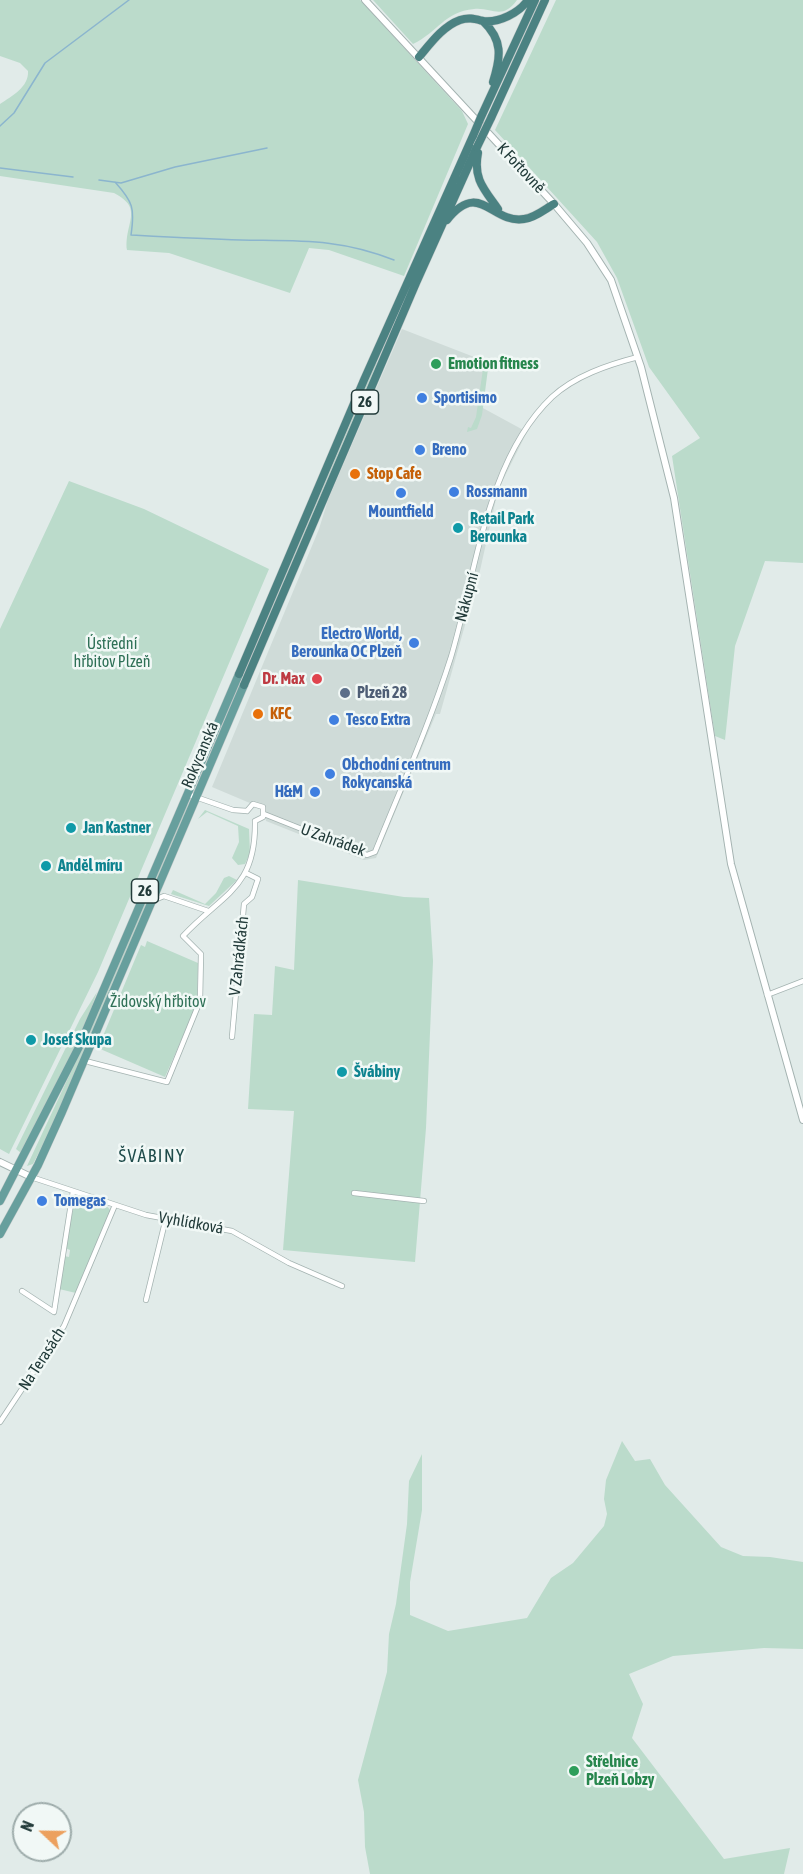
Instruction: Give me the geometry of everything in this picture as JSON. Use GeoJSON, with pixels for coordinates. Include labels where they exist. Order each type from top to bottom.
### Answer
{"type":"FeatureCollection","features":[{"type":"Feature","properties":{"kind":"highway"},"geometry":{"type":"LineString","coordinates":[[419,57],[453,23],[468,18],[483,21],[509,16],[524,7],[528,0]]}},
{"type":"Feature","properties":{"kind":"highway","name":"26"},"geometry":{"type":"LineString","coordinates":[[408,281],[535,0]]}},
{"type":"Feature","properties":{"kind":"highway","name":"26"},"geometry":{"type":"LineString","coordinates":[[408,281],[438,232],[545,0]]}},
{"type":"Feature","properties":{"kind":"highway"},"geometry":{"type":"LineString","coordinates":[[481,117],[497,70],[501,50],[497,36],[483,21]]}},
{"type":"Feature","properties":{"kind":"highway"},"geometry":{"type":"LineString","coordinates":[[478,147],[476,169],[479,185],[500,211],[512,218]]}},
{"type":"Feature","properties":{"kind":"highway"},"geometry":{"type":"LineString","coordinates":[[438,232],[458,208],[470,202],[482,203],[512,218],[530,218],[554,204]]}},
{"type":"Feature","properties":{"kind":"highway","name":"Rokycanská"},"geometry":{"type":"LineString","coordinates":[[239,674],[408,281]]}},
{"type":"Feature","properties":{"kind":"highway","name":"Rokycanská"},"geometry":{"type":"LineString","coordinates":[[244,685],[408,281]]}},
{"type":"Feature","properties":{"kind":"main road","name":"Rokycanská"},"geometry":{"type":"LineString","coordinates":[[0,1201],[80,1047],[239,674]]}},
{"type":"Feature","properties":{"kind":"main road","name":"Rokycanská"},"geometry":{"type":"LineString","coordinates":[[0,1234],[32,1177],[62,1112],[244,685]]}},
{"type":"Feature","properties":{"kind":"street","name":"K Fořtovně"},"geometry":{"type":"LineString","coordinates":[[365,0],[554,204],[587,243],[611,280],[638,359],[674,498],[731,864],[803,1120]]}},
{"type":"Feature","properties":{"kind":"street","name":"Nákupní"},"geometry":{"type":"LineString","coordinates":[[412,759],[451,657],[492,501],[523,433],[552,398],[574,381],[610,364],[638,359]]}},
{"type":"Feature","properties":{"kind":"street","name":"U Zahrádek"},"geometry":{"type":"LineString","coordinates":[[264,814],[371,855],[375,852],[412,759]]}},
{"type":"Feature","properties":{"kind":"street"},"geometry":{"type":"LineString","coordinates":[[186,794],[233,810],[247,811]]}},
{"type":"Feature","properties":{"kind":"street"},"geometry":{"type":"LineString","coordinates":[[89,1062],[167,1082],[200,1001],[201,954],[183,936],[208,911],[230,896],[246,873],[252,854],[255,821],[264,814],[261,805],[253,804],[247,811]]}},
{"type":"Feature","properties":{"kind":"street"},"geometry":{"type":"LineString","coordinates":[[247,811],[249,818],[255,821]]}},
{"type":"Feature","properties":{"kind":"street","name":"V Zahrádkách"},"geometry":{"type":"LineString","coordinates":[[232,1037],[244,904],[252,897],[258,879],[246,873]]}},
{"type":"Feature","properties":{"kind":"street"},"geometry":{"type":"LineString","coordinates":[[152,901],[164,896],[208,911]]}},
{"type":"Feature","properties":{"kind":"street"},"geometry":{"type":"LineString","coordinates":[[767,995],[803,981]]}},
{"type":"Feature","properties":{"kind":"street"},"geometry":{"type":"LineString","coordinates":[[0,1162],[32,1177]]}},
{"type":"Feature","properties":{"kind":"street","name":"Vyhlídková"},"geometry":{"type":"LineString","coordinates":[[32,1177],[114,1205],[232,1231],[289,1263],[342,1286]]}},
{"type":"Feature","properties":{"kind":"street"},"geometry":{"type":"LineString","coordinates":[[22,1291],[54,1312],[73,1191]]}},
{"type":"Feature","properties":{"kind":"street"},"geometry":{"type":"LineString","coordinates":[[354,1194],[424,1201]]}},
{"type":"Feature","properties":{"kind":"street","name":"Na Terasách"},"geometry":{"type":"LineString","coordinates":[[0,1422],[64,1326],[114,1205]]}},
{"type":"Feature","properties":{"kind":"street"},"geometry":{"type":"LineString","coordinates":[[146,1300],[166,1218]]}},
{"type":"Feature","properties":{"kind":"shaded area"},"geometry":{"type":"Polygon","coordinates":[[[402,329],[487,362],[481,407],[527,432],[498,490],[479,575],[440,714],[436,714],[376,858],[364,860],[266,821],[264,809],[212,787],[319,529],[328,500],[402,329]]]}},
{"type":"Feature","properties":{"kind":"green space"},"geometry":{"type":"Polygon","coordinates":[[[0,0],[360,0],[462,111],[468,124],[404,276],[329,250],[309,248],[290,293],[169,253],[127,250],[131,211],[129,205],[114,193],[0,176],[0,104],[23,86],[28,77],[28,71],[20,63],[0,56],[0,0]]]}},
{"type":"Feature","properties":{"kind":"green space"},"geometry":{"type":"Polygon","coordinates":[[[373,0],[517,0],[502,12],[474,9],[455,14],[413,44],[373,0]]]}},
{"type":"Feature","properties":{"kind":"green space"},"geometry":{"type":"Polygon","coordinates":[[[556,0],[803,0],[803,563],[765,561],[735,646],[725,740],[715,736],[672,456],[700,438],[649,367],[617,278],[597,242],[495,130],[556,0]]]}},
{"type":"Feature","properties":{"kind":"green space"},"geometry":{"type":"Polygon","coordinates":[[[482,358],[489,361],[482,415],[477,429],[467,432],[476,417],[484,362],[480,361],[482,358]]]}},
{"type":"Feature","properties":{"kind":"green space"},"geometry":{"type":"Polygon","coordinates":[[[376,362],[377,364],[196,787],[376,362]]]}},
{"type":"Feature","properties":{"kind":"green space","name":"Ústřední hřbitov Plzeň"},"geometry":{"type":"Polygon","coordinates":[[[69,481],[144,509],[269,569],[98,972],[9,1154],[0,1149],[0,629],[69,481]]]}},
{"type":"Feature","properties":{"kind":"green space"},"geometry":{"type":"Polygon","coordinates":[[[189,804],[53,1125],[33,1164],[27,1166],[83,1046],[186,806],[189,804]]]}},
{"type":"Feature","properties":{"kind":"green space"},"geometry":{"type":"Polygon","coordinates":[[[205,810],[249,829],[250,853],[245,864],[238,865],[232,858],[239,842],[238,826],[207,812],[198,819],[205,810]]]}},
{"type":"Feature","properties":{"kind":"green space"},"geometry":{"type":"Polygon","coordinates":[[[229,876],[237,880],[209,906],[171,894],[173,890],[205,904],[216,893],[224,878],[229,876]]]}},
{"type":"Feature","properties":{"kind":"green space"},"geometry":{"type":"Polygon","coordinates":[[[298,880],[404,897],[429,898],[433,961],[426,1128],[415,1262],[283,1250],[294,1111],[248,1109],[254,1014],[272,1015],[275,966],[294,970],[298,880]]]}},
{"type":"Feature","properties":{"kind":"green space","name":"Židovský hřbitov"},"geometry":{"type":"Polygon","coordinates":[[[147,941],[198,963],[197,1004],[165,1077],[98,1048],[141,945],[145,947],[147,941]]]}},
{"type":"Feature","properties":{"kind":"green space"},"geometry":{"type":"Polygon","coordinates":[[[97,992],[85,1027],[21,1153],[16,1149],[80,1019],[97,992]]]}},
{"type":"Feature","properties":{"kind":"green space"},"geometry":{"type":"Polygon","coordinates":[[[75,1200],[84,1204],[103,1205],[111,1211],[76,1293],[59,1289],[64,1256],[69,1257],[70,1250],[65,1248],[75,1200]]]}},
{"type":"Feature","properties":{"kind":"green space"},"geometry":{"type":"Polygon","coordinates":[[[622,1441],[635,1461],[650,1459],[665,1485],[721,1547],[743,1556],[803,1562],[803,1649],[764,1648],[673,1656],[629,1674],[643,1704],[632,1738],[724,1859],[790,1848],[784,1874],[370,1874],[365,1847],[364,1812],[358,1780],[387,1672],[389,1634],[396,1604],[407,1524],[409,1481],[422,1454],[422,1510],[410,1582],[410,1615],[448,1631],[527,1618],[551,1578],[573,1563],[604,1526],[607,1514],[604,1499],[606,1480],[622,1441]]]}},
{"type":"Feature","properties":{"kind":"waterway"},"geometry":{"type":"LineString","coordinates":[[0,126],[14,113],[45,63],[129,0]]}},
{"type":"Feature","properties":{"kind":"waterway"},"geometry":{"type":"LineString","coordinates":[[99,180],[121,183],[175,167],[267,148]]}},
{"type":"Feature","properties":{"kind":"waterway"},"geometry":{"type":"LineString","coordinates":[[0,168],[73,177]]}},
{"type":"Feature","properties":{"kind":"waterway"},"geometry":{"type":"LineString","coordinates":[[115,182],[126,195],[131,206],[133,218],[131,235],[318,242],[355,248],[394,260]]}},
{"type":"Feature","properties":{"kind":"place","name":"Emotion fitness"},"geometry":{"type":"Point","coordinates":[436,364]}},
{"type":"Feature","properties":{"kind":"place","name":"Sportisimo"},"geometry":{"type":"Point","coordinates":[422,398]}},
{"type":"Feature","properties":{"kind":"place","name":"Breno"},"geometry":{"type":"Point","coordinates":[420,450]}},
{"type":"Feature","properties":{"kind":"place","name":"Stop Cafe"},"geometry":{"type":"Point","coordinates":[355,474]}},
{"type":"Feature","properties":{"kind":"place","name":"Rossmann"},"geometry":{"type":"Point","coordinates":[454,492]}},
{"type":"Feature","properties":{"kind":"place","name":"Mountfield"},"geometry":{"type":"Point","coordinates":[401,493]}},
{"type":"Feature","properties":{"kind":"place","name":"Retail Park Berounka"},"geometry":{"type":"Point","coordinates":[458,528]}},
{"type":"Feature","properties":{"kind":"place","name":"Electro World, Berounka OC Plzeň"},"geometry":{"type":"Point","coordinates":[414,643]}},
{"type":"Feature","properties":{"kind":"place","name":"Dr. Max"},"geometry":{"type":"Point","coordinates":[317,679]}},
{"type":"Feature","properties":{"kind":"place","name":"Plzeň 28"},"geometry":{"type":"Point","coordinates":[345,693]}},
{"type":"Feature","properties":{"kind":"place","name":"KFC"},"geometry":{"type":"Point","coordinates":[258,714]}},
{"type":"Feature","properties":{"kind":"place","name":"Tesco Extra"},"geometry":{"type":"Point","coordinates":[334,720]}},
{"type":"Feature","properties":{"kind":"place","name":"Obchodní centrum Rokycanská"},"geometry":{"type":"Point","coordinates":[330,774]}},
{"type":"Feature","properties":{"kind":"place","name":"H&M"},"geometry":{"type":"Point","coordinates":[315,792]}},
{"type":"Feature","properties":{"kind":"place","name":"Jan Kastner"},"geometry":{"type":"Point","coordinates":[71,828]}},
{"type":"Feature","properties":{"kind":"place","name":"Anděl míru"},"geometry":{"type":"Point","coordinates":[46,866]}},
{"type":"Feature","properties":{"kind":"place","name":"Josef Skupa"},"geometry":{"type":"Point","coordinates":[31,1040]}},
{"type":"Feature","properties":{"kind":"place","name":"Švábiny"},"geometry":{"type":"Point","coordinates":[342,1072]}},
{"type":"Feature","properties":{"kind":"place","name":"Tomegas"},"geometry":{"type":"Point","coordinates":[42,1201]}},
{"type":"Feature","properties":{"kind":"place","name":"Střelnice Plzeň Lobzy"},"geometry":{"type":"Point","coordinates":[574,1771]}},
{"type":"Feature","properties":{"kind":"district","name":"ŠVÁBINY"},"geometry":{"type":"Point","coordinates":[152,1156]}}]}
